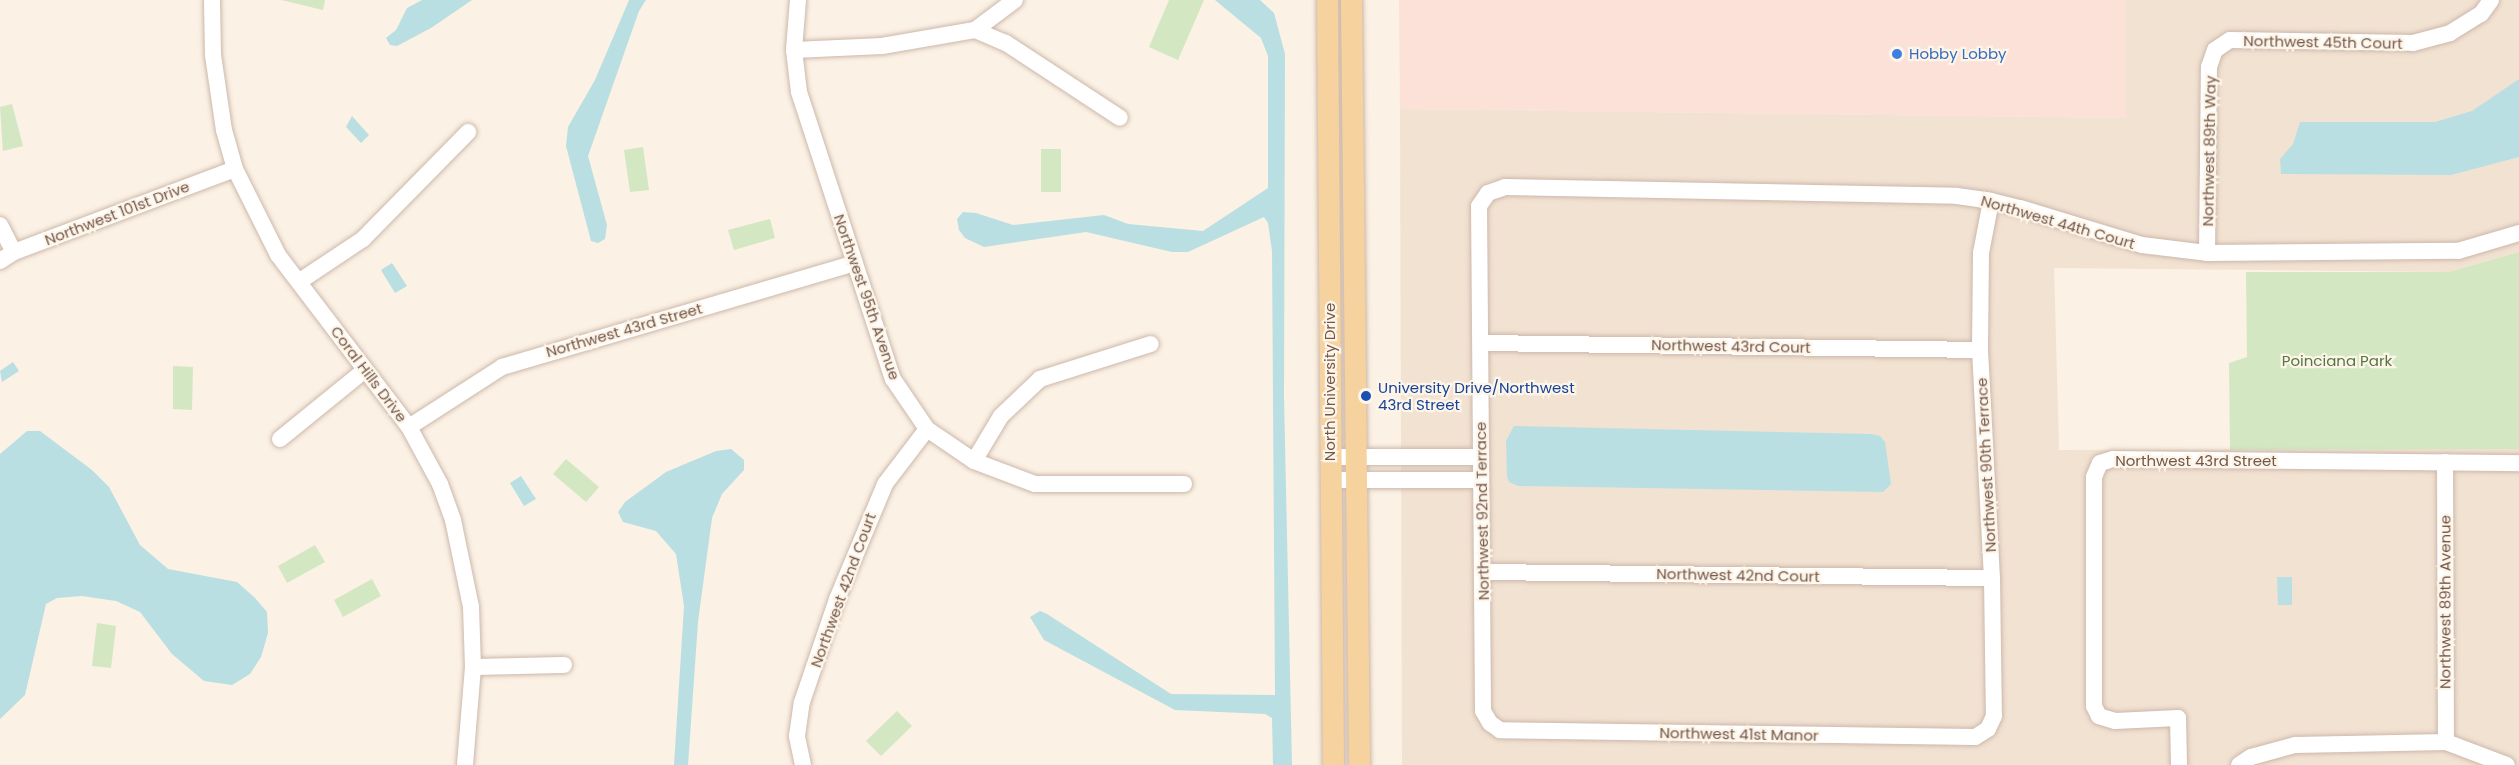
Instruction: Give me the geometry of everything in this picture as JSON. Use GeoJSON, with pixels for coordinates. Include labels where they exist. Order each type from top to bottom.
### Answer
{"type":"FeatureCollection","features":[{"type":"Feature","properties":{"kind":"main road","name":"North University Drive"},"geometry":{"type":"LineString","coordinates":[[1328,0],[1333,765]]}},
{"type":"Feature","properties":{"kind":"main road","name":"North University Drive"},"geometry":{"type":"LineString","coordinates":[[1351,0],[1359,765]]}},
{"type":"Feature","properties":{"kind":"main road"},"geometry":{"type":"LineString","coordinates":[[1330,63],[1352,90]]}},
{"type":"Feature","properties":{"kind":"street","name":"Coral Hills Drive"},"geometry":{"type":"LineString","coordinates":[[212,0],[213,55],[224,130],[235,169],[278,255],[409,427],[440,484],[453,520],[471,607],[473,667],[465,765]]}},
{"type":"Feature","properties":{"kind":"street","name":"Northwest 95th Avenue"},"geometry":{"type":"LineString","coordinates":[[798,0],[794,50],[799,92],[853,264],[893,379],[927,429],[974,461],[1035,484],[1184,484]]}},
{"type":"Feature","properties":{"kind":"street"},"geometry":{"type":"LineString","coordinates":[[794,50],[882,46],[975,30],[1015,0]]}},
{"type":"Feature","properties":{"kind":"street","name":"Northwest 45th Court"},"geometry":{"type":"LineString","coordinates":[[2215,50],[2230,40],[2413,43],[2450,33],[2481,14],[2492,0]]}},
{"type":"Feature","properties":{"kind":"street"},"geometry":{"type":"LineString","coordinates":[[975,30],[1006,43],[1120,118]]}},
{"type":"Feature","properties":{"kind":"street","name":"Northwest 89th Way"},"geometry":{"type":"LineString","coordinates":[[2207,253],[2210,67],[2215,50]]}},
{"type":"Feature","properties":{"kind":"street"},"geometry":{"type":"LineString","coordinates":[[300,281],[363,239],[468,132]]}},
{"type":"Feature","properties":{"kind":"street","name":"Northwest 101st Drive"},"geometry":{"type":"LineString","coordinates":[[7,256],[235,169]]}},
{"type":"Feature","properties":{"kind":"street","name":"Northwest 44th Court"},"geometry":{"type":"LineString","coordinates":[[1488,193],[1505,187],[1957,196],[1991,201],[2142,245],[2207,253],[2458,251],[2519,233]]}},
{"type":"Feature","properties":{"kind":"street","name":"Northwest 92nd Terrace"},"geometry":{"type":"LineString","coordinates":[[1488,193],[1479,206],[1480,480],[1483,572],[1483,711],[1490,723]]}},
{"type":"Feature","properties":{"kind":"street","name":"Northwest 90th Terrace"},"geometry":{"type":"LineString","coordinates":[[1988,729],[1994,716],[1992,578],[1980,350],[1982,253],[1991,201]]}},
{"type":"Feature","properties":{"kind":"street"},"geometry":{"type":"LineString","coordinates":[[0,225],[7,256]]}},
{"type":"Feature","properties":{"kind":"street","name":"Northwest 43rd Street"},"geometry":{"type":"LineString","coordinates":[[409,427],[502,367],[853,264]]}},
{"type":"Feature","properties":{"kind":"street","name":"Northwest 43rd Court"},"geometry":{"type":"LineString","coordinates":[[1481,343],[1980,350]]}},
{"type":"Feature","properties":{"kind":"street"},"geometry":{"type":"LineString","coordinates":[[974,461],[1001,416],[1040,379],[1151,344]]}},
{"type":"Feature","properties":{"kind":"street"},"geometry":{"type":"LineString","coordinates":[[280,439],[364,370]]}},
{"type":"Feature","properties":{"kind":"street","name":"Northwest 42nd Court"},"geometry":{"type":"LineString","coordinates":[[803,765],[797,736],[802,702],[837,599],[885,484],[927,429]]}},
{"type":"Feature","properties":{"kind":"street"},"geometry":{"type":"LineString","coordinates":[[1330,457],[1480,457]]}},
{"type":"Feature","properties":{"kind":"street","name":"Northwest 43rd Street"},"geometry":{"type":"LineString","coordinates":[[2179,765],[2178,718],[2115,721],[2099,716],[2094,706],[2094,477],[2100,463],[2113,459],[2519,464]]}},
{"type":"Feature","properties":{"kind":"street","name":"Northwest 89th Avenue"},"geometry":{"type":"LineString","coordinates":[[2445,462],[2446,742]]}},
{"type":"Feature","properties":{"kind":"street"},"geometry":{"type":"LineString","coordinates":[[1330,480],[1480,480]]}},
{"type":"Feature","properties":{"kind":"street","name":"Northwest 42nd Court"},"geometry":{"type":"LineString","coordinates":[[1483,572],[1992,578]]}},
{"type":"Feature","properties":{"kind":"street"},"geometry":{"type":"LineString","coordinates":[[473,667],[564,665]]}},
{"type":"Feature","properties":{"kind":"street","name":"Northwest 41st Manor"},"geometry":{"type":"LineString","coordinates":[[1490,723],[1500,730],[1975,737],[1988,729]]}},
{"type":"Feature","properties":{"kind":"street"},"geometry":{"type":"LineString","coordinates":[[2239,765],[2251,757],[2295,745],[2446,742],[2507,765]]}},
{"type":"Feature","properties":{"kind":"shaded area"},"geometry":{"type":"Polygon","coordinates":[[[1399,0],[2126,0],[2126,118],[1400,109],[1399,0]]]}},
{"type":"Feature","properties":{"kind":"shaded area"},"geometry":{"type":"Polygon","coordinates":[[[2126,0],[2519,0],[2519,252],[2449,272],[2054,268],[2059,450],[2519,449],[2519,765],[1402,765],[1400,109],[2126,118],[2126,0]]]}},
{"type":"Feature","properties":{"kind":"green space"},"geometry":{"type":"Polygon","coordinates":[[[281,0],[325,0],[323,10],[281,0]]]}},
{"type":"Feature","properties":{"kind":"green space"},"geometry":{"type":"Polygon","coordinates":[[[1169,0],[1204,0],[1178,60],[1149,47],[1169,0]]]}},
{"type":"Feature","properties":{"kind":"green space"},"geometry":{"type":"Polygon","coordinates":[[[12,104],[23,146],[3,151],[0,107],[12,104]]]}},
{"type":"Feature","properties":{"kind":"green space"},"geometry":{"type":"Polygon","coordinates":[[[643,147],[649,190],[630,192],[624,150],[643,147]]]}},
{"type":"Feature","properties":{"kind":"green space"},"geometry":{"type":"Polygon","coordinates":[[[1041,149],[1061,149],[1061,192],[1041,192],[1041,149]]]}},
{"type":"Feature","properties":{"kind":"green space"},"geometry":{"type":"Polygon","coordinates":[[[770,219],[775,238],[734,250],[728,230],[770,219]]]}},
{"type":"Feature","properties":{"kind":"green space","name":"Poinciana Park"},"geometry":{"type":"Polygon","coordinates":[[[2519,252],[2519,449],[2230,450],[2229,363],[2247,357],[2246,272],[2449,272],[2519,252]]]}},
{"type":"Feature","properties":{"kind":"green space"},"geometry":{"type":"Polygon","coordinates":[[[173,366],[193,367],[192,410],[173,409],[173,366]]]}},
{"type":"Feature","properties":{"kind":"green space"},"geometry":{"type":"Polygon","coordinates":[[[566,459],[599,487],[586,502],[553,474],[566,459]]]}},
{"type":"Feature","properties":{"kind":"green space"},"geometry":{"type":"Polygon","coordinates":[[[315,545],[325,562],[287,583],[278,566],[315,545]]]}},
{"type":"Feature","properties":{"kind":"green space"},"geometry":{"type":"Polygon","coordinates":[[[372,579],[381,596],[343,617],[334,600],[372,579]]]}},
{"type":"Feature","properties":{"kind":"green space"},"geometry":{"type":"Polygon","coordinates":[[[97,623],[116,626],[111,668],[92,666],[97,623]]]}},
{"type":"Feature","properties":{"kind":"green space"},"geometry":{"type":"Polygon","coordinates":[[[897,711],[912,726],[881,756],[866,741],[897,711]]]}},
{"type":"Feature","properties":{"kind":"water"},"geometry":{"type":"Polygon","coordinates":[[[422,0],[472,0],[431,28],[397,46],[390,45],[386,38],[396,30],[407,8],[422,0]]]}},
{"type":"Feature","properties":{"kind":"water"},"geometry":{"type":"Polygon","coordinates":[[[629,0],[646,0],[639,11],[588,156],[607,225],[605,239],[598,243],[591,241],[566,146],[568,127],[595,80],[629,0]]]}},
{"type":"Feature","properties":{"kind":"water"},"geometry":{"type":"Polygon","coordinates":[[[1215,0],[1260,0],[1274,13],[1285,54],[1284,397],[1292,765],[1273,765],[1272,718],[1265,714],[1175,710],[1044,640],[1030,617],[1040,611],[1047,614],[1171,694],[1275,695],[1272,251],[1268,223],[1264,217],[1188,252],[1172,252],[1086,232],[984,247],[965,238],[959,230],[957,219],[963,212],[976,213],[1013,225],[1104,215],[1128,224],[1203,231],[1268,188],[1268,56],[1261,38],[1215,0]]]}},
{"type":"Feature","properties":{"kind":"water"},"geometry":{"type":"Polygon","coordinates":[[[2519,79],[2519,157],[2451,175],[2281,174],[2280,159],[2293,144],[2300,122],[2435,122],[2472,111],[2519,79]]]}},
{"type":"Feature","properties":{"kind":"water"},"geometry":{"type":"Polygon","coordinates":[[[352,116],[369,135],[361,143],[346,127],[352,116]]]}},
{"type":"Feature","properties":{"kind":"water"},"geometry":{"type":"Polygon","coordinates":[[[392,263],[407,286],[395,293],[381,270],[392,263]]]}},
{"type":"Feature","properties":{"kind":"water"},"geometry":{"type":"Polygon","coordinates":[[[13,362],[19,371],[2,382],[0,371],[13,362]]]}},
{"type":"Feature","properties":{"kind":"water"},"geometry":{"type":"Polygon","coordinates":[[[1514,426],[1871,434],[1880,436],[1885,442],[1891,484],[1883,492],[1518,486],[1509,482],[1507,476],[1506,441],[1514,426]]]}},
{"type":"Feature","properties":{"kind":"water"},"geometry":{"type":"Polygon","coordinates":[[[27,431],[40,431],[92,470],[109,487],[140,545],[168,569],[237,582],[255,598],[267,612],[268,633],[261,657],[250,674],[232,685],[204,681],[172,654],[140,612],[116,601],[82,596],[57,598],[46,604],[25,695],[0,719],[0,454],[27,431]]]}},
{"type":"Feature","properties":{"kind":"water"},"geometry":{"type":"Polygon","coordinates":[[[731,449],[744,460],[744,470],[722,494],[712,518],[698,622],[688,765],[674,765],[684,606],[676,554],[656,531],[623,522],[618,512],[625,502],[666,472],[716,451],[731,449]]]}},
{"type":"Feature","properties":{"kind":"water"},"geometry":{"type":"Polygon","coordinates":[[[521,476],[536,499],[524,506],[510,483],[521,476]]]}},
{"type":"Feature","properties":{"kind":"water"},"geometry":{"type":"Polygon","coordinates":[[[2277,577],[2292,577],[2292,605],[2278,605],[2277,577]]]}},
{"type":"Feature","properties":{"kind":"place","name":"Hobby Lobby"},"geometry":{"type":"Point","coordinates":[1897,54]}},
{"type":"Feature","properties":{"kind":"place","name":"University Drive/Northwest 43rd Street"},"geometry":{"type":"Point","coordinates":[1366,396]}}]}
